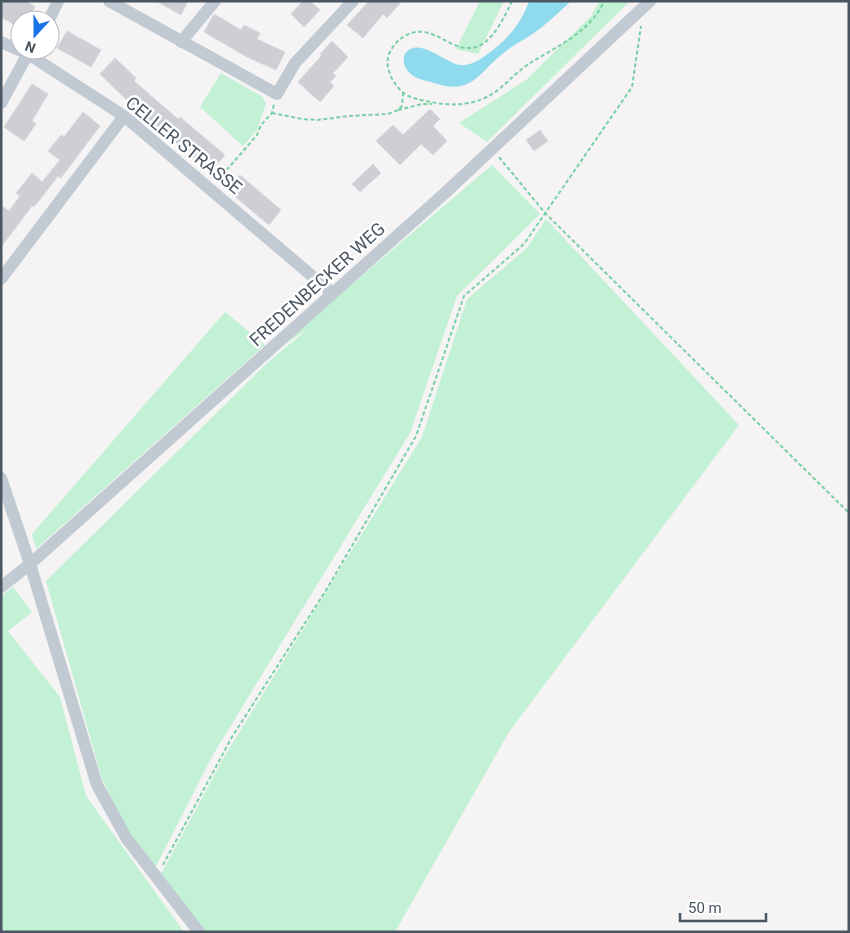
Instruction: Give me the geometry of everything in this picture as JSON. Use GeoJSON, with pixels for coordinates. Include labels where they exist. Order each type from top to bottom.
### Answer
{"type":"FeatureCollection","features":[{"type":"Feature","properties":{"kind":"street"},"geometry":{"type":"LineString","coordinates":[[109,1],[277,94],[296,63],[353,1]]}},
{"type":"Feature","properties":{"kind":"street"},"geometry":{"type":"LineString","coordinates":[[181,42],[215,1]]}},
{"type":"Feature","properties":{"kind":"street","name":"FREDENBECKER WEG"},"geometry":{"type":"LineString","coordinates":[[1,587],[30,564],[492,150],[650,2]]}},
{"type":"Feature","properties":{"kind":"street"},"geometry":{"type":"LineString","coordinates":[[1,103],[25,60]]}},
{"type":"Feature","properties":{"kind":"street","name":"CELLER STRASSE"},"geometry":{"type":"LineString","coordinates":[[41,60],[124,116],[332,293]]}},
{"type":"Feature","properties":{"kind":"street"},"geometry":{"type":"LineString","coordinates":[[1,279],[124,116]]}},
{"type":"Feature","properties":{"kind":"street"},"geometry":{"type":"LineString","coordinates":[[1,478],[30,564],[97,785],[127,839],[199,932]]}},
{"type":"Feature","properties":{"kind":"path"},"geometry":{"type":"LineString","coordinates":[[436,104],[403,93],[392,79],[388,56],[397,42],[410,34],[424,32],[460,46],[472,48],[480,45],[495,32],[512,1]]}},
{"type":"Feature","properties":{"kind":"path"},"geometry":{"type":"LineString","coordinates":[[272,113],[318,120],[349,116],[375,116],[422,104],[461,105],[489,96],[526,66],[578,33],[595,16],[604,1]]}},
{"type":"Feature","properties":{"kind":"path"},"geometry":{"type":"LineString","coordinates":[[156,877],[232,737],[328,587],[416,436],[464,296],[524,244],[632,87],[642,20],[650,2]]}},
{"type":"Feature","properties":{"kind":"path"},"geometry":{"type":"LineString","coordinates":[[398,110],[402,106],[403,93]]}},
{"type":"Feature","properties":{"kind":"path"},"geometry":{"type":"LineString","coordinates":[[210,189],[258,135],[261,125],[272,113],[277,94]]}},
{"type":"Feature","properties":{"kind":"path"},"geometry":{"type":"LineString","coordinates":[[492,150],[546,213],[849,513]]}},
{"type":"Feature","properties":{"kind":"green space"},"geometry":{"type":"Polygon","coordinates":[[[480,1],[504,1],[478,54],[456,49],[480,1]]]}},
{"type":"Feature","properties":{"kind":"green space"},"geometry":{"type":"Polygon","coordinates":[[[600,1],[630,1],[487,142],[459,123],[526,80],[590,17],[600,1]]]}},
{"type":"Feature","properties":{"kind":"green space"},"geometry":{"type":"Polygon","coordinates":[[[221,73],[263,97],[266,104],[257,130],[243,146],[200,107],[221,73]]]}},
{"type":"Feature","properties":{"kind":"green space"},"geometry":{"type":"Polygon","coordinates":[[[492,165],[540,214],[457,296],[410,433],[214,753],[155,868],[122,821],[102,779],[46,581],[265,365],[310,327],[264,359],[492,165]]]}},
{"type":"Feature","properties":{"kind":"green space"},"geometry":{"type":"Polygon","coordinates":[[[546,219],[739,425],[509,732],[395,932],[205,932],[160,876],[224,757],[422,437],[467,299],[527,248],[546,219]]]}},
{"type":"Feature","properties":{"kind":"green space"},"geometry":{"type":"Polygon","coordinates":[[[225,312],[265,345],[36,549],[32,534],[225,312]]]}},
{"type":"Feature","properties":{"kind":"green space"},"geometry":{"type":"Polygon","coordinates":[[[13,587],[32,612],[8,631],[60,697],[86,796],[184,932],[1,932],[1,596],[13,587]]]}},
{"type":"Feature","properties":{"kind":"water"},"geometry":{"type":"Polygon","coordinates":[[[529,1],[571,1],[542,27],[508,50],[480,75],[465,85],[456,87],[445,86],[415,77],[405,67],[405,54],[411,49],[417,48],[432,52],[460,65],[467,65],[482,58],[512,32],[522,18],[529,1]]]}},
{"type":"Feature","properties":{"kind":"building"},"geometry":{"type":"Polygon","coordinates":[[[1,1],[26,1],[35,7],[33,10],[10,10],[10,22],[1,17],[1,1]]]}},
{"type":"Feature","properties":{"kind":"building"},"geometry":{"type":"Polygon","coordinates":[[[156,1],[188,1],[181,15],[156,1]]]}},
{"type":"Feature","properties":{"kind":"building"},"geometry":{"type":"Polygon","coordinates":[[[303,1],[310,1],[320,10],[304,27],[291,14],[303,1]]]}},
{"type":"Feature","properties":{"kind":"building"},"geometry":{"type":"Polygon","coordinates":[[[369,1],[402,1],[387,18],[383,14],[363,38],[347,25],[369,1]]]}},
{"type":"Feature","properties":{"kind":"building"},"geometry":{"type":"Polygon","coordinates":[[[214,14],[241,30],[244,25],[260,33],[257,39],[285,52],[276,70],[247,57],[204,32],[214,14]]]}},
{"type":"Feature","properties":{"kind":"building"},"geometry":{"type":"Polygon","coordinates":[[[67,31],[101,50],[91,67],[60,50],[60,43],[67,31]]]}},
{"type":"Feature","properties":{"kind":"building"},"geometry":{"type":"Polygon","coordinates":[[[332,41],[348,57],[333,73],[336,76],[330,82],[334,86],[320,102],[298,82],[332,41]]]}},
{"type":"Feature","properties":{"kind":"building"},"geometry":{"type":"Polygon","coordinates":[[[115,58],[136,78],[134,81],[178,119],[180,117],[225,155],[209,173],[154,123],[151,126],[130,108],[132,105],[100,74],[115,58]]]}},
{"type":"Feature","properties":{"kind":"building"},"geometry":{"type":"Polygon","coordinates":[[[32,84],[48,94],[32,121],[36,124],[24,141],[4,127],[32,84]]]}},
{"type":"Feature","properties":{"kind":"building"},"geometry":{"type":"Polygon","coordinates":[[[430,109],[440,119],[433,126],[447,141],[433,155],[421,144],[400,165],[376,141],[393,125],[403,135],[430,109]]]}},
{"type":"Feature","properties":{"kind":"building"},"geometry":{"type":"Polygon","coordinates":[[[83,112],[100,126],[61,178],[58,176],[1,247],[1,205],[9,211],[20,196],[16,193],[32,173],[42,182],[60,160],[48,151],[61,135],[64,137],[83,112]]]}},
{"type":"Feature","properties":{"kind":"building"},"geometry":{"type":"Polygon","coordinates":[[[540,130],[548,141],[534,151],[526,140],[540,130]]]}},
{"type":"Feature","properties":{"kind":"building"},"geometry":{"type":"Polygon","coordinates":[[[373,164],[381,173],[360,192],[352,184],[373,164]]]}},
{"type":"Feature","properties":{"kind":"building"},"geometry":{"type":"Polygon","coordinates":[[[240,175],[281,210],[269,225],[227,190],[240,175]]]}}]}
